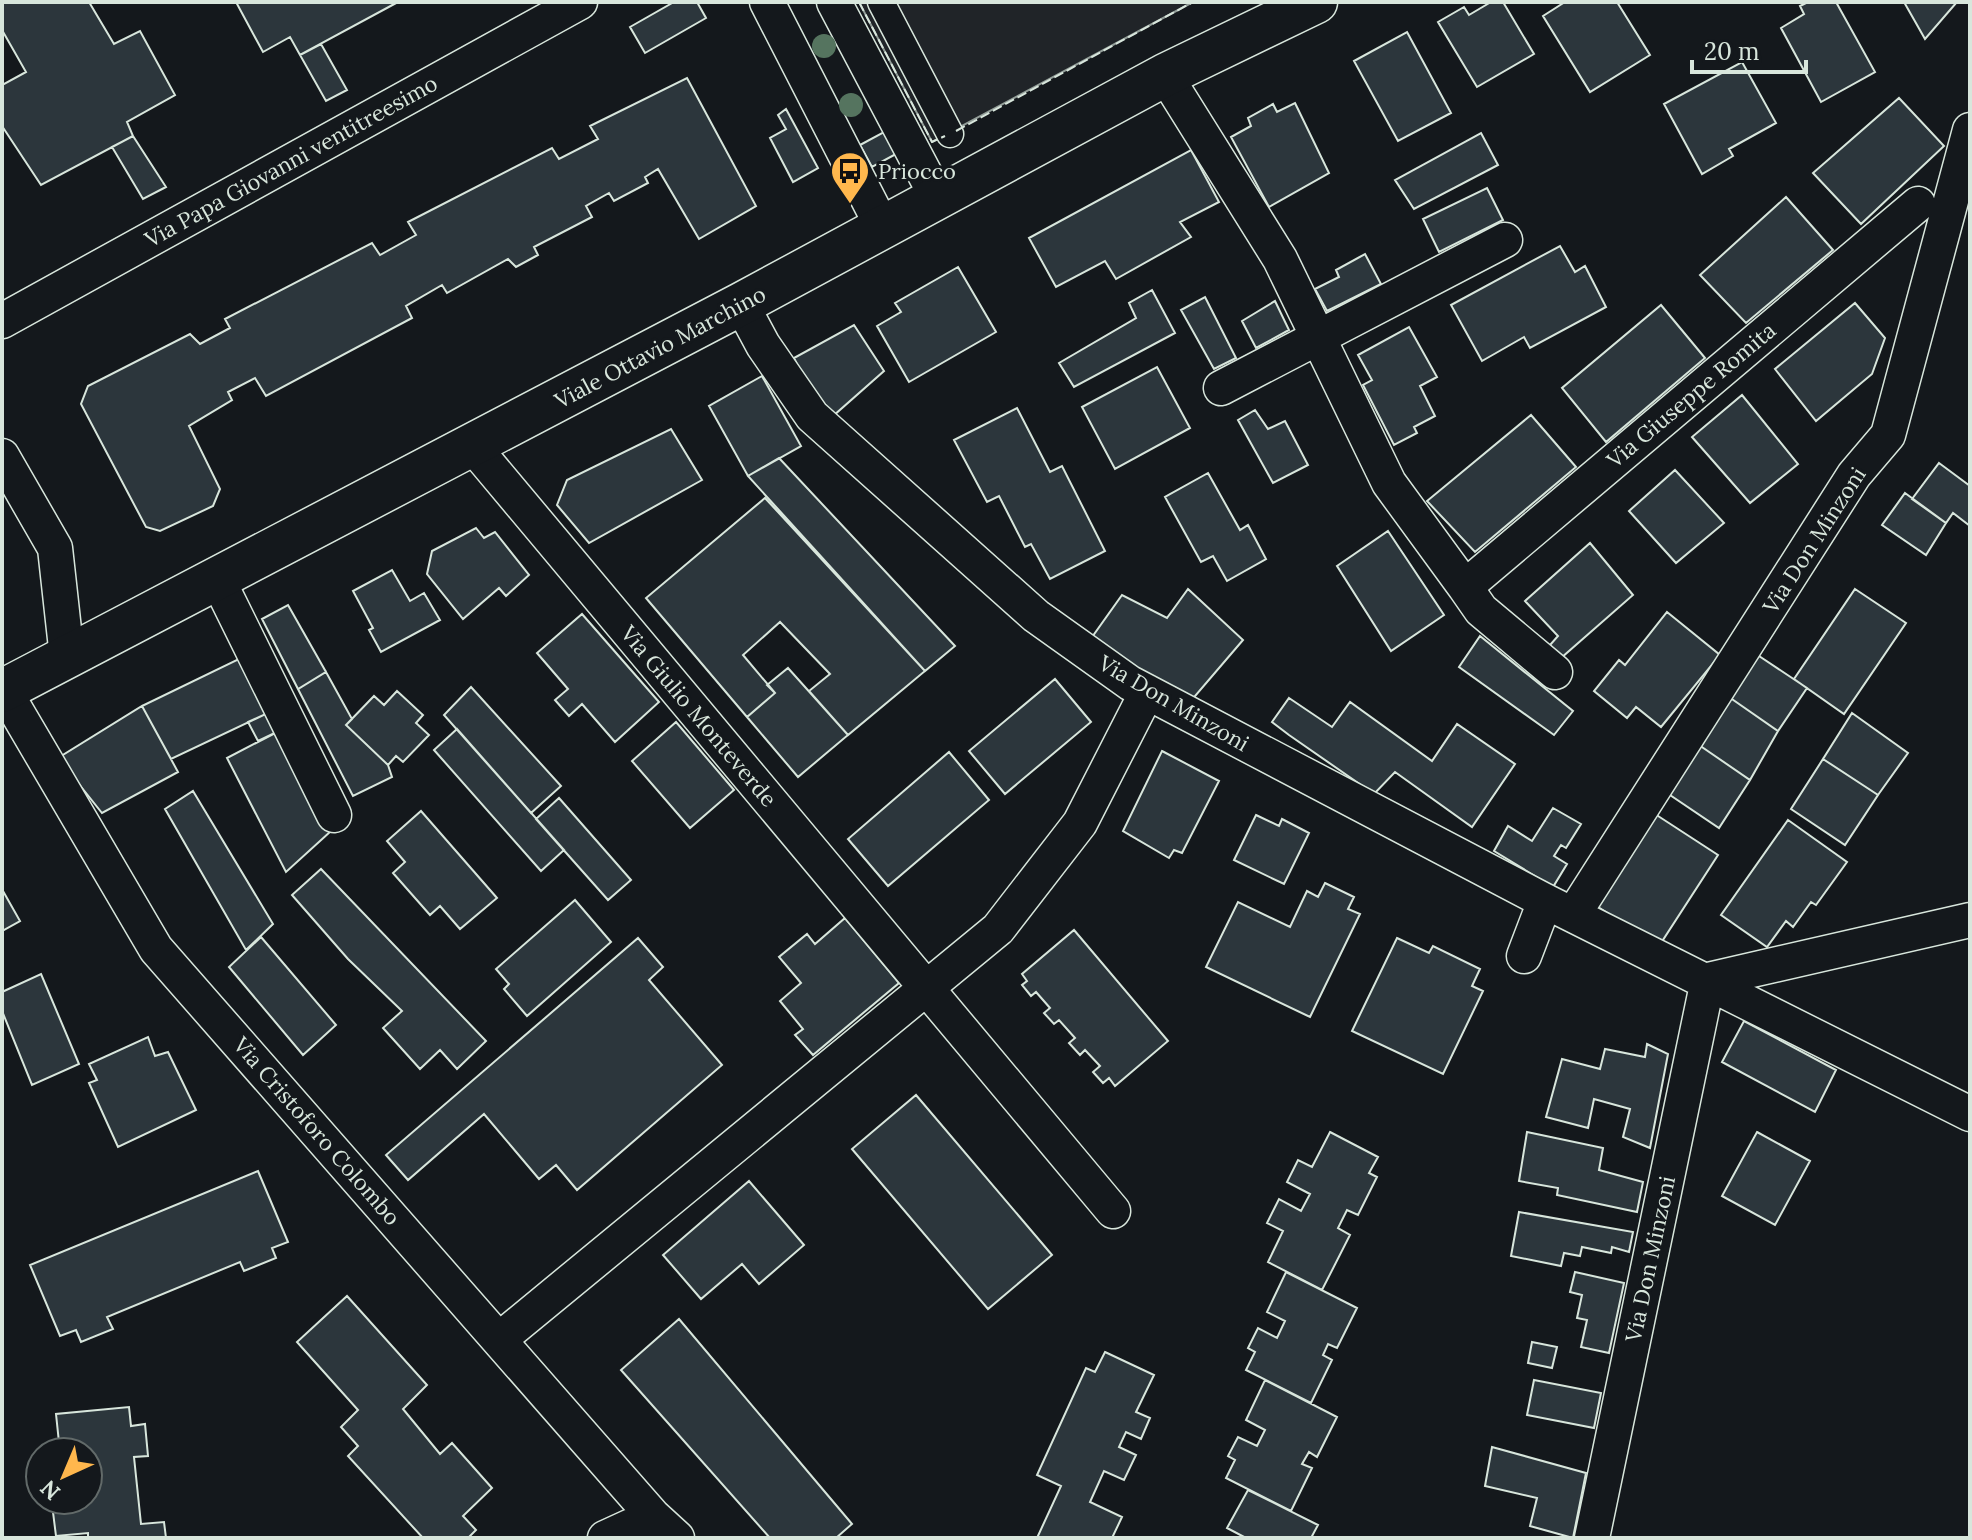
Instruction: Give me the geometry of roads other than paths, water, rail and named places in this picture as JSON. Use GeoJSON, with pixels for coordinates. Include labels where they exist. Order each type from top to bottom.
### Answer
{"type":"FeatureCollection","features":[{"type":"Feature","properties":{"kind":"street","name":"Via Papa Giovanni ventitreesimo"},"geometry":{"type":"LineString","coordinates":[[2,321],[580,2]]}},
{"type":"Feature","properties":{"kind":"street"},"geometry":{"type":"LineString","coordinates":[[767,2],[883,228]]}},
{"type":"Feature","properties":{"kind":"street"},"geometry":{"type":"LineString","coordinates":[[834,2],[937,197]]}},
{"type":"Feature","properties":{"kind":"street"},"geometry":{"type":"LineString","coordinates":[[881,2],[950,134]]}},
{"type":"Feature","properties":{"kind":"street","name":"Viale Ottavio Marchino"},"geometry":{"type":"LineString","coordinates":[[3,690],[741,304],[1165,75],[1310,3]]}},
{"type":"Feature","properties":{"kind":"street"},"geometry":{"type":"LineString","coordinates":[[1165,75],[1280,259],[1389,483],[1481,610],[1555,672]]}},
{"type":"Feature","properties":{"kind":"street","name":"Via Don Minzoni"},"geometry":{"type":"LineString","coordinates":[[1559,908],[1854,475],[1888,435],[1970,130]]}},
{"type":"Feature","properties":{"kind":"street","name":"Via Giuseppe Romita"},"geometry":{"type":"LineString","coordinates":[[1465,587],[1918,204]]}},
{"type":"Feature","properties":{"kind":"street"},"geometry":{"type":"LineString","coordinates":[[1221,388],[1505,240]]}},
{"type":"Feature","properties":{"kind":"street","name":"Via Don Minzoni"},"geometry":{"type":"LineString","coordinates":[[741,304],[763,345],[812,416],[1036,616],[1139,688],[1559,908],[1970,1114]]}},
{"type":"Feature","properties":{"kind":"street","name":"Via Giulio Monteverde"},"geometry":{"type":"LineString","coordinates":[[472,445],[1113,1211]]}},
{"type":"Feature","properties":{"kind":"street"},"geometry":{"type":"LineString","coordinates":[[2,456],[55,548],[67,657]]}},
{"type":"Feature","properties":{"kind":"street"},"geometry":{"type":"LineString","coordinates":[[217,578],[334,815]]}},
{"type":"Feature","properties":{"kind":"street"},"geometry":{"type":"LineString","coordinates":[[500,1339],[998,929],[1080,823],[1139,688]]}},
{"type":"Feature","properties":{"kind":"street","name":"Via Cristoforo Colombo"},"geometry":{"type":"LineString","coordinates":[[3,690],[156,949],[665,1527]]}},
{"type":"Feature","properties":{"kind":"street"},"geometry":{"type":"LineString","coordinates":[[1524,956],[1559,908]]}},
{"type":"Feature","properties":{"kind":"street"},"geometry":{"type":"LineString","coordinates":[[1708,980],[1970,920]]}},
{"type":"Feature","properties":{"kind":"street","name":"Via Don Minzoni"},"geometry":{"type":"LineString","coordinates":[[1592,1538],[1708,980]]}},
{"type":"Feature","properties":{"kind":"street"},"geometry":{"type":"LineString","coordinates":[[605,1538],[665,1527]]}},
{"type":"Feature","properties":{"kind":"place","name":"Priocco"},"geometry":{"type":"Point","coordinates":[850,205]}}]}
